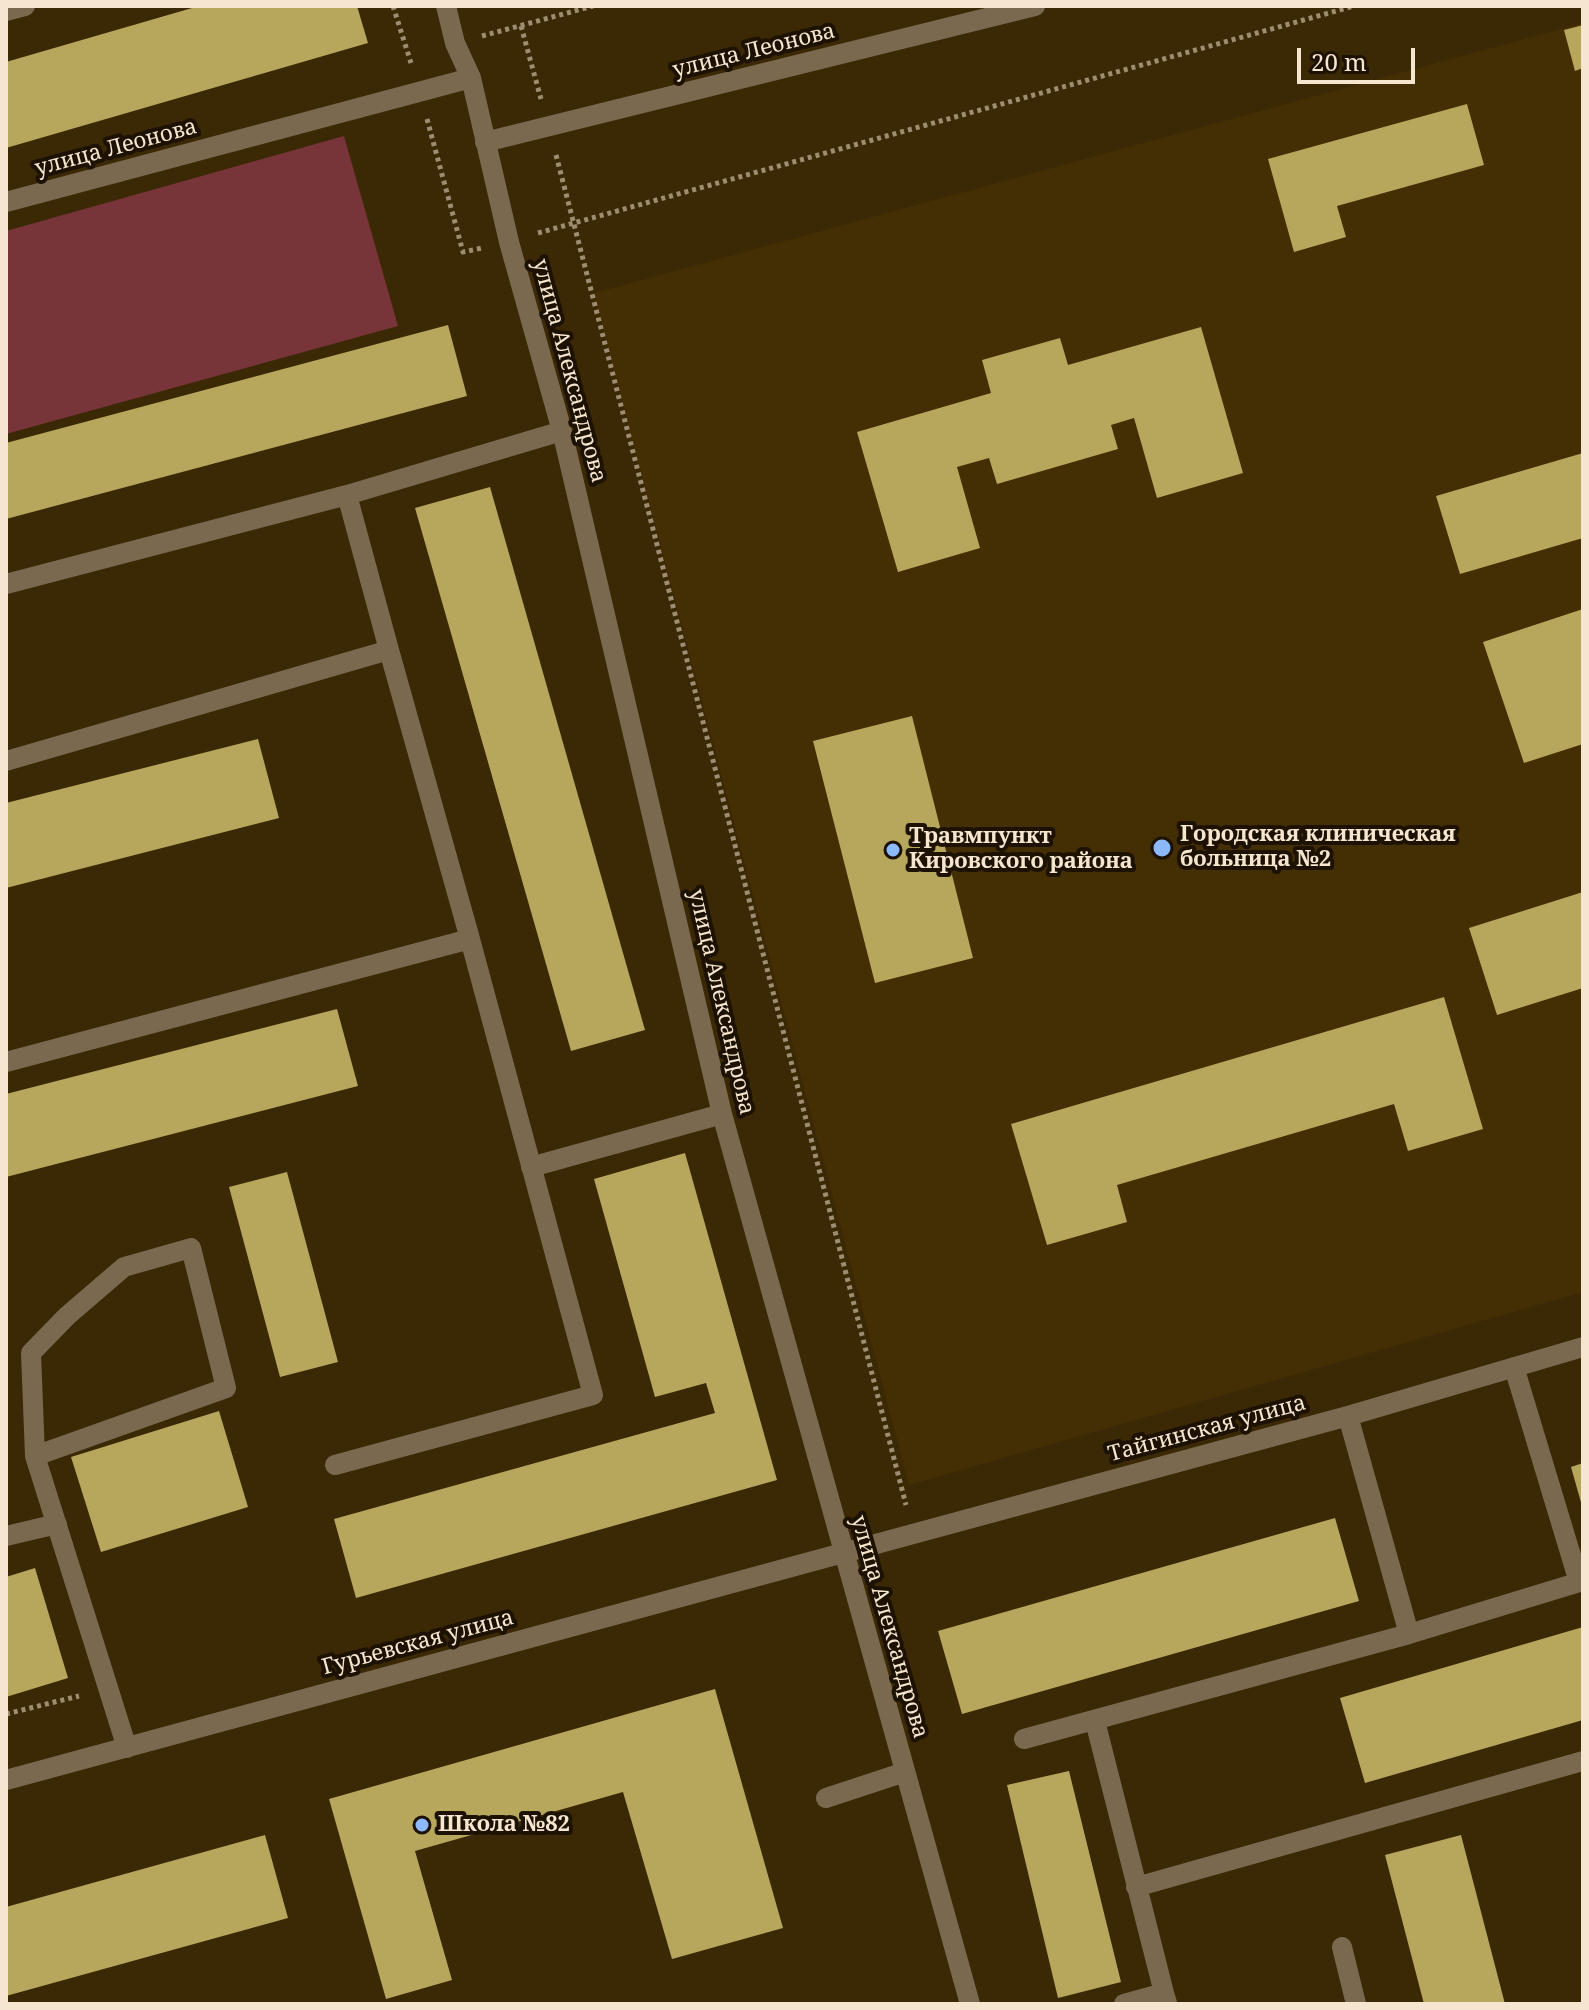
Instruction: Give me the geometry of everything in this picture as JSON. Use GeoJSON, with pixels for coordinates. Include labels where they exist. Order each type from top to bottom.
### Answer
{"type":"FeatureCollection","features":[{"type":"Feature","properties":{"kind":"street"},"geometry":{"type":"LineString","coordinates":[[6,11],[25,6]]}},
{"type":"Feature","properties":{"kind":"street","name":"улица Александрова"},"geometry":{"type":"LineString","coordinates":[[446,6],[455,43],[471,78],[509,242],[562,431],[722,1114],[970,2004]]}},
{"type":"Feature","properties":{"kind":"street","name":"улица Леонова"},"geometry":{"type":"LineString","coordinates":[[485,142],[1035,6]]}},
{"type":"Feature","properties":{"kind":"street","name":"улица Леонова"},"geometry":{"type":"LineString","coordinates":[[6,202],[471,78]]}},
{"type":"Feature","properties":{"kind":"street"},"geometry":{"type":"LineString","coordinates":[[6,584],[347,495],[562,431]]}},
{"type":"Feature","properties":{"kind":"street"},"geometry":{"type":"LineString","coordinates":[[335,1465],[593,1395],[347,495]]}},
{"type":"Feature","properties":{"kind":"street"},"geometry":{"type":"LineString","coordinates":[[6,761],[389,650]]}},
{"type":"Feature","properties":{"kind":"street"},"geometry":{"type":"LineString","coordinates":[[6,1062],[470,939]]}},
{"type":"Feature","properties":{"kind":"street"},"geometry":{"type":"LineString","coordinates":[[531,1167],[722,1114]]}},
{"type":"Feature","properties":{"kind":"street"},"geometry":{"type":"LineString","coordinates":[[35,1456],[226,1388],[191,1248],[124,1267],[67,1316],[31,1353],[35,1456],[127,1748]]}},
{"type":"Feature","properties":{"kind":"street","name":"Тайгинская улица"},"geometry":{"type":"LineString","coordinates":[[842,1552],[1348,1416],[1583,1347]]}},
{"type":"Feature","properties":{"kind":"street"},"geometry":{"type":"LineString","coordinates":[[1024,1739],[1409,1634],[1581,1581],[1514,1367]]}},
{"type":"Feature","properties":{"kind":"street"},"geometry":{"type":"LineString","coordinates":[[1348,1416],[1409,1634]]}},
{"type":"Feature","properties":{"kind":"street"},"geometry":{"type":"LineString","coordinates":[[6,1536],[57,1524]]}},
{"type":"Feature","properties":{"kind":"street","name":"Гурьевская улица"},"geometry":{"type":"LineString","coordinates":[[6,1780],[842,1552]]}},
{"type":"Feature","properties":{"kind":"street"},"geometry":{"type":"LineString","coordinates":[[1095,1721],[1166,1998],[1124,2004]]}},
{"type":"Feature","properties":{"kind":"street"},"geometry":{"type":"LineString","coordinates":[[1136,1887],[1583,1761]]}},
{"type":"Feature","properties":{"kind":"street"},"geometry":{"type":"LineString","coordinates":[[826,1798],[905,1772]]}},
{"type":"Feature","properties":{"kind":"street"},"geometry":{"type":"LineString","coordinates":[[1342,1947],[1356,2004]]}},
{"type":"Feature","properties":{"kind":"path"},"geometry":{"type":"LineString","coordinates":[[393,6],[420,92],[463,252]]}},
{"type":"Feature","properties":{"kind":"path"},"geometry":{"type":"LineString","coordinates":[[455,43],[593,6]]}},
{"type":"Feature","properties":{"kind":"path"},"geometry":{"type":"LineString","coordinates":[[509,242],[575,221],[1354,6]]}},
{"type":"Feature","properties":{"kind":"path"},"geometry":{"type":"LineString","coordinates":[[521,26],[575,221],[913,1533]]}},
{"type":"Feature","properties":{"kind":"path"},"geometry":{"type":"LineString","coordinates":[[6,1714],[108,1688]]}},
{"type":"Feature","properties":{"kind":"shaded area","name":"Городская клиническая больница №2"},"geometry":{"type":"Polygon","coordinates":[[[1583,23],[1583,1292],[909,1485],[594,293],[1583,23]]]}},
{"type":"Feature","properties":{"kind":"shaded area"},"geometry":{"type":"Polygon","coordinates":[[[344,136],[398,326],[6,434],[6,231],[344,136]]]}},
{"type":"Feature","properties":{"kind":"building"},"geometry":{"type":"Polygon","coordinates":[[[199,6],[357,6],[368,43],[6,148],[6,62],[199,6]]]}},
{"type":"Feature","properties":{"kind":"building"},"geometry":{"type":"Polygon","coordinates":[[[1583,25],[1583,68],[1575,71],[1564,30],[1583,25]]]}},
{"type":"Feature","properties":{"kind":"building"},"geometry":{"type":"Polygon","coordinates":[[[1467,104],[1484,165],[1337,206],[1346,237],[1294,252],[1268,159],[1467,104]]]}},
{"type":"Feature","properties":{"kind":"building"},"geometry":{"type":"Polygon","coordinates":[[[448,325],[467,396],[6,519],[6,443],[448,325]]]}},
{"type":"Feature","properties":{"kind":"building"},"geometry":{"type":"Polygon","coordinates":[[[1201,327],[1243,473],[1157,498],[1134,418],[1111,425],[1118,449],[997,484],[989,458],[957,467],[980,548],[898,572],[857,432],[991,393],[982,360],[1060,338],[1068,365],[1201,327]]]}},
{"type":"Feature","properties":{"kind":"building"},"geometry":{"type":"Polygon","coordinates":[[[1583,453],[1583,538],[1460,574],[1436,496],[1583,453]]]}},
{"type":"Feature","properties":{"kind":"building"},"geometry":{"type":"Polygon","coordinates":[[[490,487],[645,1030],[571,1051],[415,508],[490,487]]]}},
{"type":"Feature","properties":{"kind":"building"},"geometry":{"type":"Polygon","coordinates":[[[1583,609],[1583,744],[1524,763],[1483,642],[1583,609]]]}},
{"type":"Feature","properties":{"kind":"building","name":"Травмпункт Кировского района"},"geometry":{"type":"Polygon","coordinates":[[[912,716],[973,958],[875,983],[813,741],[912,716]]]}},
{"type":"Feature","properties":{"kind":"building"},"geometry":{"type":"Polygon","coordinates":[[[258,739],[279,818],[6,888],[6,803],[258,739]]]}},
{"type":"Feature","properties":{"kind":"building"},"geometry":{"type":"Polygon","coordinates":[[[1583,892],[1583,988],[1497,1015],[1469,928],[1583,892]]]}},
{"type":"Feature","properties":{"kind":"building"},"geometry":{"type":"Polygon","coordinates":[[[1444,997],[1483,1129],[1408,1151],[1394,1104],[1117,1185],[1127,1222],[1047,1245],[1011,1124],[1444,997]]]}},
{"type":"Feature","properties":{"kind":"building"},"geometry":{"type":"Polygon","coordinates":[[[337,1009],[358,1086],[6,1177],[6,1094],[337,1009]]]}},
{"type":"Feature","properties":{"kind":"building"},"geometry":{"type":"Polygon","coordinates":[[[685,1153],[777,1480],[356,1598],[334,1519],[715,1413],[706,1383],[655,1397],[594,1179],[685,1153]]]}},
{"type":"Feature","properties":{"kind":"building"},"geometry":{"type":"Polygon","coordinates":[[[287,1172],[338,1362],[280,1377],[229,1187],[287,1172]]]}},
{"type":"Feature","properties":{"kind":"building"},"geometry":{"type":"Polygon","coordinates":[[[219,1411],[248,1507],[101,1552],[71,1457],[219,1411]]]}},
{"type":"Feature","properties":{"kind":"building"},"geometry":{"type":"Polygon","coordinates":[[[1583,1463],[1583,1506],[1582,1506],[1571,1467],[1583,1463]]]}},
{"type":"Feature","properties":{"kind":"building"},"geometry":{"type":"Polygon","coordinates":[[[1335,1518],[1359,1601],[962,1714],[938,1631],[1335,1518]]]}},
{"type":"Feature","properties":{"kind":"building"},"geometry":{"type":"Polygon","coordinates":[[[35,1568],[68,1678],[6,1697],[6,1577],[35,1568]]]}},
{"type":"Feature","properties":{"kind":"building"},"geometry":{"type":"Polygon","coordinates":[[[1583,1627],[1583,1720],[1365,1783],[1340,1698],[1583,1627]]]}},
{"type":"Feature","properties":{"kind":"building","name":"Школа №82"},"geometry":{"type":"Polygon","coordinates":[[[715,1689],[783,1928],[672,1959],[623,1792],[415,1851],[452,1980],[386,1999],[329,1799],[715,1689]]]}},
{"type":"Feature","properties":{"kind":"building"},"geometry":{"type":"Polygon","coordinates":[[[1069,1771],[1121,1982],[1058,1998],[1007,1785],[1069,1771]]]}},
{"type":"Feature","properties":{"kind":"building"},"geometry":{"type":"Polygon","coordinates":[[[265,1835],[288,1918],[6,1996],[6,1907],[265,1835]]]}},
{"type":"Feature","properties":{"kind":"building"},"geometry":{"type":"Polygon","coordinates":[[[1461,1835],[1505,2004],[1424,2004],[1385,1855],[1461,1835]]]}},
{"type":"Feature","properties":{"kind":"place","name":"Городская клиническая больница №2"},"geometry":{"type":"Point","coordinates":[1162,848]}},
{"type":"Feature","properties":{"kind":"place","name":"Травмпункт Кировского района"},"geometry":{"type":"Point","coordinates":[893,850]}},
{"type":"Feature","properties":{"kind":"place","name":"Школа №82"},"geometry":{"type":"Point","coordinates":[422,1825]}}]}
